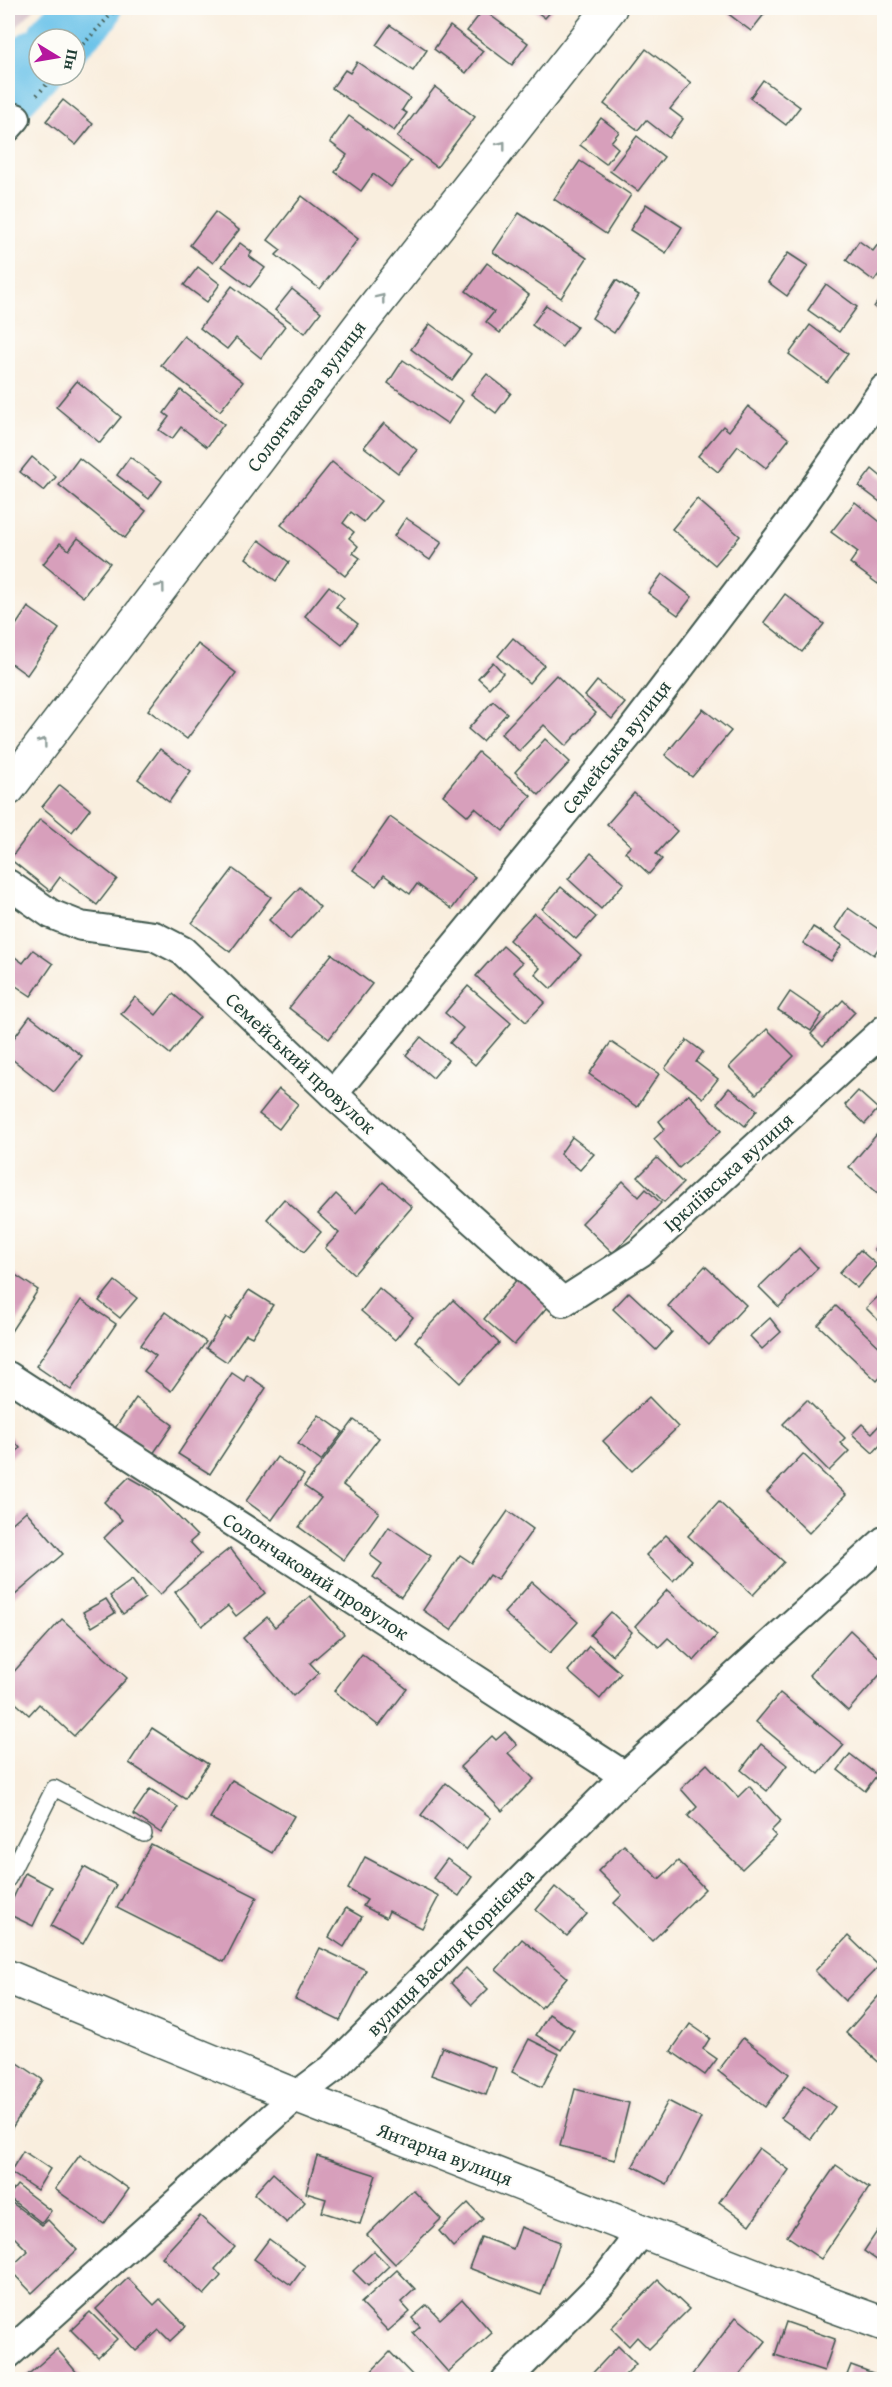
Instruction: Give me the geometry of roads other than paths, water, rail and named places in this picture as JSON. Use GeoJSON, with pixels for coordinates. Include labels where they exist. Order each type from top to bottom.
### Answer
{"type":"FeatureCollection","features":[{"type":"Feature","properties":{"kind":"main road","name":"Солончакова вулиця"},"geometry":{"type":"LineString","coordinates":[[8,789],[364,320],[610,8]]}},
{"type":"Feature","properties":{"kind":"main road","name":"Янтарна вулиця"},"geometry":{"type":"LineString","coordinates":[[8,1977],[296,2096],[885,2324]]}},
{"type":"Feature","properties":{"kind":"street","name":"Семейська вулиця"},"geometry":{"type":"LineString","coordinates":[[333,1094],[629,734],[795,516],[885,389]]}},
{"type":"Feature","properties":{"kind":"street","name":"Семейський провулок"},"geometry":{"type":"LineString","coordinates":[[8,884],[51,914],[81,926],[154,936],[183,951],[333,1094],[562,1302]]}},
{"type":"Feature","properties":{"kind":"street","name":"Іркліївська вулиця"},"geometry":{"type":"LineString","coordinates":[[562,1302],[641,1252],[885,1030]]}},
{"type":"Feature","properties":{"kind":"street","name":"Солончаковий провулок"},"geometry":{"type":"LineString","coordinates":[[8,1376],[625,1776]]}},
{"type":"Feature","properties":{"kind":"street","name":"вулиця Василя Корнієнка"},"geometry":{"type":"LineString","coordinates":[[8,2354],[296,2096],[332,2069],[625,1776],[885,1541]]}},
{"type":"Feature","properties":{"kind":"street"},"geometry":{"type":"LineString","coordinates":[[506,2379],[605,2280],[642,2231]]}},
{"type":"Feature","properties":{"kind":"lane"},"geometry":{"type":"LineString","coordinates":[[8,1879],[54,1788],[144,1834]]}},
{"type":"Feature","properties":{"kind":"waterway"},"geometry":{"type":"LineString","coordinates":[[71,27],[90,8]]}},
{"type":"Feature","properties":{"kind":"waterway"},"geometry":{"type":"LineString","coordinates":[[8,91],[27,71]]}}]}
